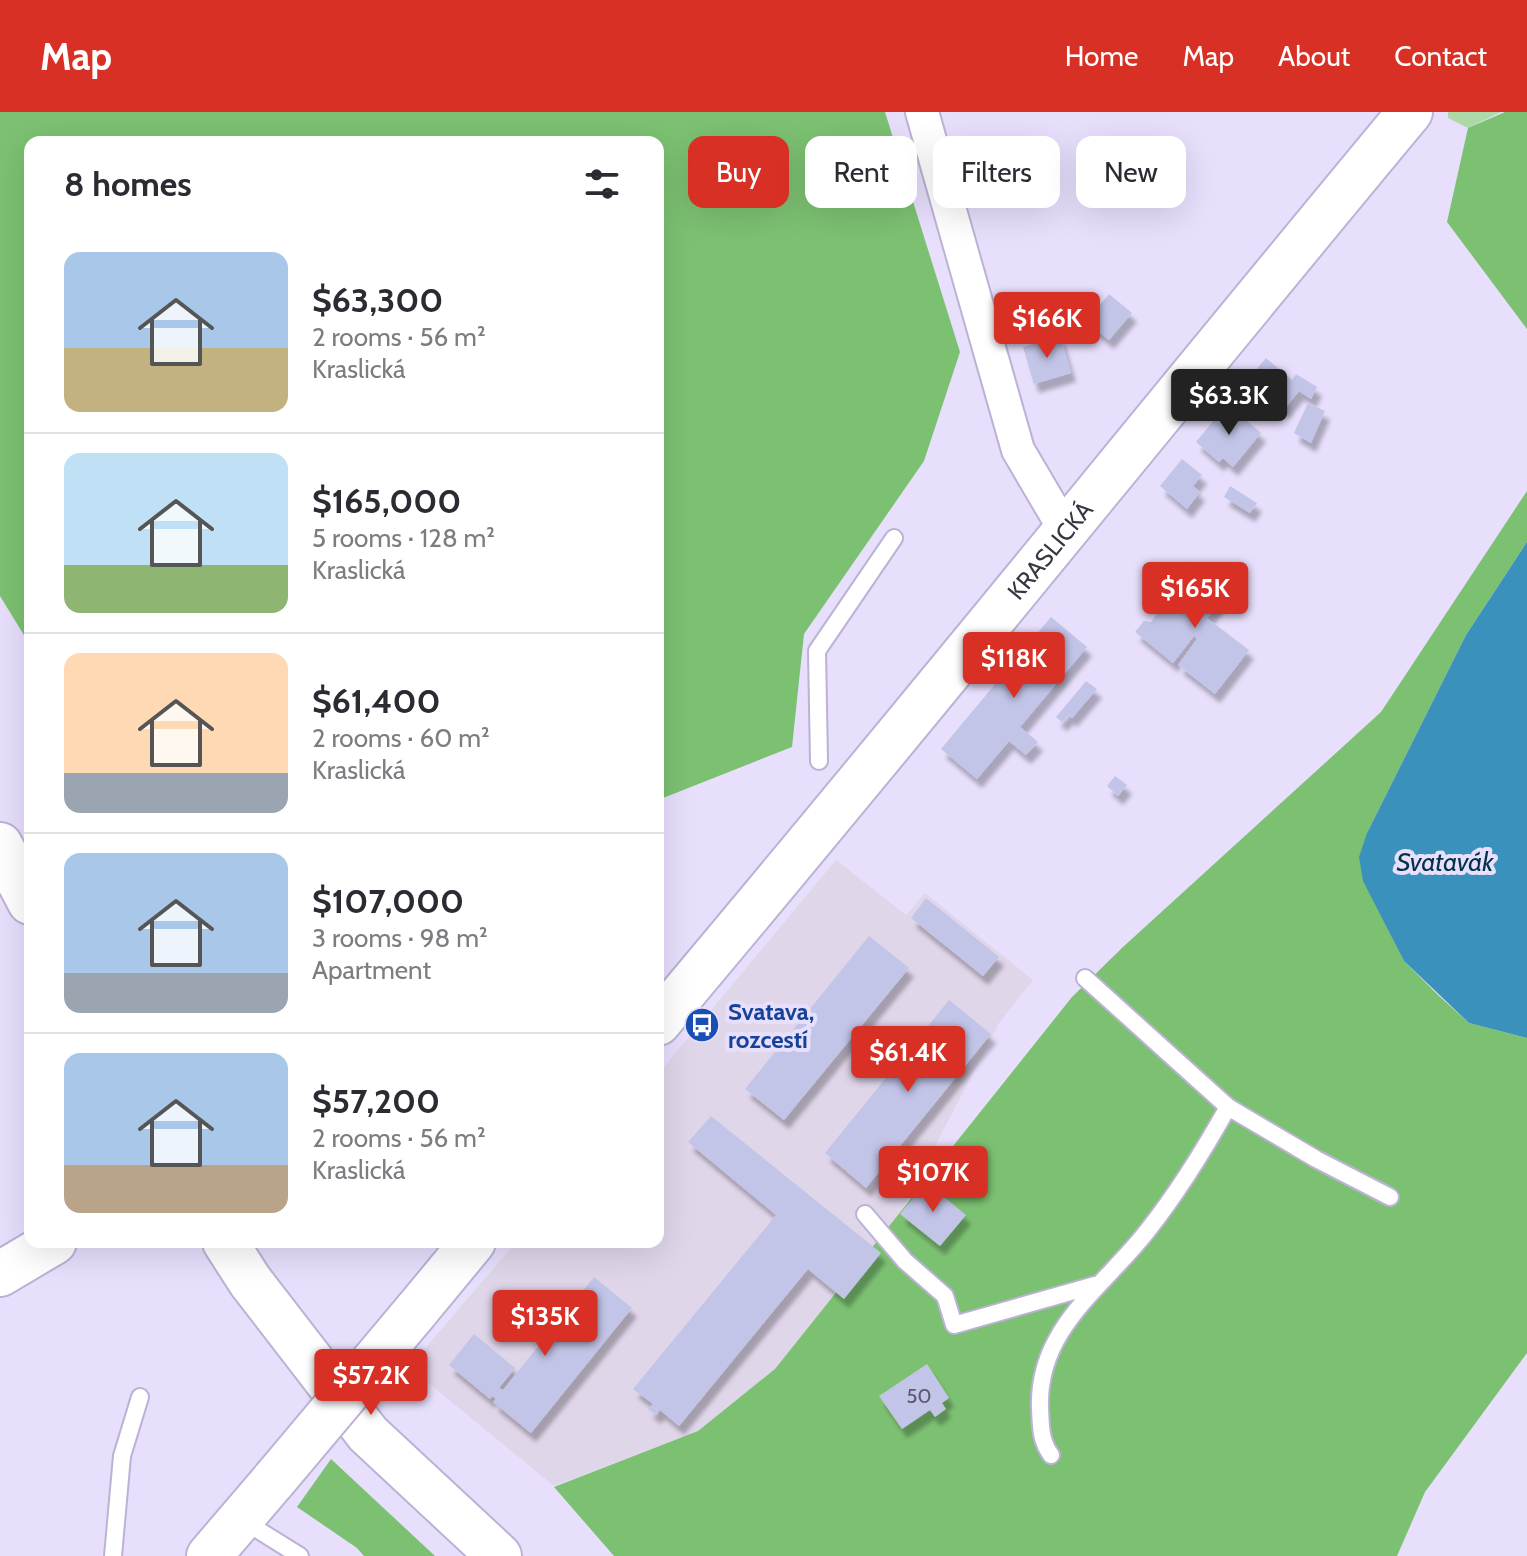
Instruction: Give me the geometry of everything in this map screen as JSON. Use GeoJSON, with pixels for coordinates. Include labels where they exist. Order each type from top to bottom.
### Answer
{"type":"FeatureCollection","features":[{"type":"Feature","properties":{"kind":"main road","name":"KRASLICKÁ"},"geometry":{"type":"LineString","coordinates":[[664,1016],[854,790],[1410,112]]}},
{"type":"Feature","properties":{"kind":"main road"},"geometry":{"type":"LineString","coordinates":[[0,845],[24,891]]}},
{"type":"Feature","properties":{"kind":"main road"},"geometry":{"type":"LineString","coordinates":[[0,1274],[44,1248]]}},
{"type":"Feature","properties":{"kind":"main road"},"geometry":{"type":"LineString","coordinates":[[229,1248],[250,1281],[368,1434],[499,1556]]}},
{"type":"Feature","properties":{"kind":"main road"},"geometry":{"type":"LineString","coordinates":[[209,1556],[468,1248]]}},
{"type":"Feature","properties":{"kind":"street"},"geometry":{"type":"LineString","coordinates":[[922,112],[1018,450],[1065,530]]}},
{"type":"Feature","properties":{"kind":"lane"},"geometry":{"type":"LineString","coordinates":[[819,761],[817,651],[894,538]]}},
{"type":"Feature","properties":{"kind":"lane"},"geometry":{"type":"LineString","coordinates":[[1085,978],[1228,1107],[1316,1159],[1390,1197]]}},
{"type":"Feature","properties":{"kind":"lane"},"geometry":{"type":"LineString","coordinates":[[1051,1455],[1042,1442],[1041,1379],[1050,1348],[1095,1285],[1146,1232],[1205,1149],[1228,1107]]}},
{"type":"Feature","properties":{"kind":"lane"},"geometry":{"type":"LineString","coordinates":[[865,1214],[905,1261],[945,1296],[954,1325],[1095,1285]]}},
{"type":"Feature","properties":{"kind":"lane"},"geometry":{"type":"LineString","coordinates":[[113,1556],[122,1456],[140,1397]]}},
{"type":"Feature","properties":{"kind":"lane"},"geometry":{"type":"LineString","coordinates":[[241,1519],[300,1556]]}},
{"type":"Feature","properties":{"kind":"shaded area"},"geometry":{"type":"Polygon","coordinates":[[[836,860],[906,915],[925,893],[1033,980],[999,1023],[900,1213],[775,1369],[698,1431],[554,1486],[409,1367],[511,1248],[664,1248],[664,1067],[836,860]]]}},
{"type":"Feature","properties":{"kind":"green space"},"geometry":{"type":"Polygon","coordinates":[[[0,112],[885,112],[892,136],[805,136],[805,208],[915,208],[960,352],[924,461],[804,634],[792,747],[664,798],[664,136],[24,136],[24,635],[0,596],[0,112]]]}},
{"type":"Feature","properties":{"kind":"green space"},"geometry":{"type":"Polygon","coordinates":[[[1448,112],[1501,112],[1468,128],[1448,118],[1448,112]]]}},
{"type":"Feature","properties":{"kind":"green space"},"geometry":{"type":"Polygon","coordinates":[[[1505,112],[1527,112],[1527,329],[1447,222],[1468,128],[1505,112]]]}},
{"type":"Feature","properties":{"kind":"green space"},"geometry":{"type":"Polygon","coordinates":[[[1527,491],[1527,542],[1466,635],[1367,833],[1364,881],[1404,961],[1469,1023],[1527,1038],[1527,1353],[1425,1492],[1397,1556],[614,1556],[554,1487],[698,1431],[775,1369],[1072,997],[1381,712],[1527,491]]]}},
{"type":"Feature","properties":{"kind":"green space"},"geometry":{"type":"Polygon","coordinates":[[[331,1459],[435,1556],[364,1556],[297,1507],[331,1459]]]}},
{"type":"Feature","properties":{"kind":"water","name":"Svatavák"},"geometry":{"type":"Polygon","coordinates":[[[1527,542],[1527,1038],[1469,1023],[1404,961],[1363,881],[1359,857],[1367,833],[1466,635],[1527,542]]]}},
{"type":"Feature","properties":{"kind":"building"},"geometry":{"type":"Polygon","coordinates":[[[1109,294],[1132,313],[1109,340],[1086,322],[1109,294]]]}},
{"type":"Feature","properties":{"kind":"building"},"geometry":{"type":"Polygon","coordinates":[[[1060,336],[1071,373],[1034,384],[1023,347],[1060,336]]]}},
{"type":"Feature","properties":{"kind":"building"},"geometry":{"type":"Polygon","coordinates":[[[1266,358],[1292,380],[1296,374],[1317,387],[1311,399],[1299,391],[1284,410],[1276,404],[1271,410],[1240,389],[1266,358]]]}},
{"type":"Feature","properties":{"kind":"building"},"geometry":{"type":"Polygon","coordinates":[[[1308,403],[1325,411],[1311,443],[1294,433],[1308,403]]]}},
{"type":"Feature","properties":{"kind":"building"},"geometry":{"type":"Polygon","coordinates":[[[1227,404],[1261,433],[1233,467],[1223,458],[1219,462],[1196,442],[1227,404]]]}},
{"type":"Feature","properties":{"kind":"building"},"geometry":{"type":"Polygon","coordinates":[[[1182,459],[1202,475],[1193,486],[1200,492],[1187,509],[1160,486],[1182,459]]]}},
{"type":"Feature","properties":{"kind":"building"},"geometry":{"type":"Polygon","coordinates":[[[1230,486],[1257,503],[1250,513],[1224,497],[1230,486]]]}},
{"type":"Feature","properties":{"kind":"building"},"geometry":{"type":"Polygon","coordinates":[[[1189,561],[1229,591],[1207,618],[1249,650],[1215,694],[1178,665],[1197,639],[1194,636],[1173,663],[1135,632],[1144,621],[1151,622],[1183,579],[1181,573],[1189,561]]]}},
{"type":"Feature","properties":{"kind":"building"},"geometry":{"type":"Polygon","coordinates":[[[1051,617],[1087,647],[1020,727],[1038,742],[1026,755],[1009,741],[977,779],[941,749],[1051,617]]]}},
{"type":"Feature","properties":{"kind":"building"},"geometry":{"type":"Polygon","coordinates":[[[1086,681],[1097,689],[1072,718],[1069,715],[1062,722],[1056,717],[1086,681]]]}},
{"type":"Feature","properties":{"kind":"building"},"geometry":{"type":"Polygon","coordinates":[[[1115,776],[1127,785],[1118,796],[1107,786],[1115,776]]]}},
{"type":"Feature","properties":{"kind":"building"},"geometry":{"type":"Polygon","coordinates":[[[926,898],[999,957],[983,976],[911,918],[926,898]]]}},
{"type":"Feature","properties":{"kind":"building"},"geometry":{"type":"Polygon","coordinates":[[[869,936],[909,968],[784,1120],[745,1089],[869,936]]]}},
{"type":"Feature","properties":{"kind":"building"},"geometry":{"type":"Polygon","coordinates":[[[949,1000],[991,1034],[866,1188],[825,1153],[949,1000]]]}},
{"type":"Feature","properties":{"kind":"building"},"geometry":{"type":"Polygon","coordinates":[[[711,1116],[881,1253],[844,1299],[808,1269],[679,1426],[660,1410],[656,1415],[648,1409],[653,1404],[633,1389],[776,1215],[688,1142],[711,1116]]]}},
{"type":"Feature","properties":{"kind":"building"},"geometry":{"type":"Polygon","coordinates":[[[926,1182],[966,1215],[940,1246],[900,1214],[926,1182]]]}},
{"type":"Feature","properties":{"kind":"building"},"geometry":{"type":"Polygon","coordinates":[[[594,1277],[632,1308],[531,1433],[493,1402],[496,1399],[492,1396],[490,1399],[449,1365],[474,1334],[515,1368],[499,1388],[503,1390],[594,1277]]]}},
{"type":"Feature","properties":{"kind":"building"},"geometry":{"type":"Polygon","coordinates":[[[927,1364],[949,1398],[942,1403],[946,1409],[935,1417],[930,1410],[902,1429],[879,1396],[927,1364]]]}},
{"type":"Feature","properties":{"kind":"place","name":"Svatava, rozcestí"},"geometry":{"type":"Point","coordinates":[702,1025]}}]}
